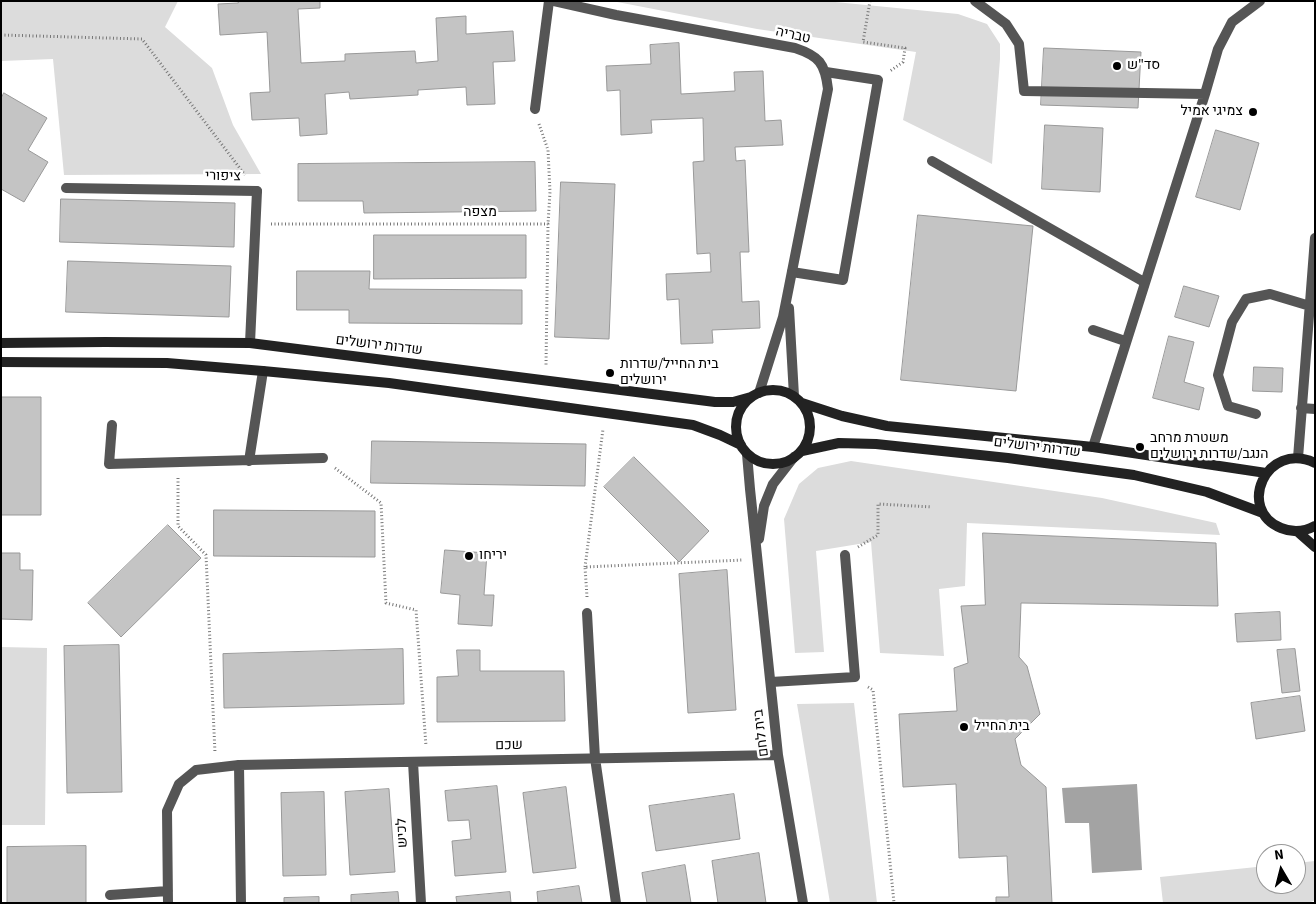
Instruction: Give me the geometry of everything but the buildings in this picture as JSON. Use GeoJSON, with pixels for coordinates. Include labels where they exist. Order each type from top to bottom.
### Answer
{"type":"FeatureCollection","features":[{"type":"Feature","properties":{"kind":"street"},"geometry":{"type":"LineString","coordinates":[[535,109],[548,1]]}},
{"type":"Feature","properties":{"kind":"street","name":"טבריה"},"geometry":{"type":"LineString","coordinates":[[554,1],[625,17],[795,48],[813,54],[826,72]]}},
{"type":"Feature","properties":{"kind":"street"},"geometry":{"type":"LineString","coordinates":[[975,1],[1006,24],[1019,44],[1024,91],[1205,94]]}},
{"type":"Feature","properties":{"kind":"street"},"geometry":{"type":"LineString","coordinates":[[1093,447],[1218,49],[1232,22],[1260,1]]}},
{"type":"Feature","properties":{"kind":"street"},"geometry":{"type":"LineString","coordinates":[[744,450],[737,435],[738,414],[744,405],[755,395],[781,325],[828,89],[826,72],[878,80],[843,280],[792,272]]}},
{"type":"Feature","properties":{"kind":"street"},"geometry":{"type":"LineString","coordinates":[[932,162],[1144,282]]}},
{"type":"Feature","properties":{"kind":"street","name":"ציפורי"},"geometry":{"type":"LineString","coordinates":[[66,188],[256,191],[250,343]]}},
{"type":"Feature","properties":{"kind":"street"},"geometry":{"type":"LineString","coordinates":[[1298,458],[1315,238]]}},
{"type":"Feature","properties":{"kind":"street"},"geometry":{"type":"LineString","coordinates":[[788,292],[798,400]]}},
{"type":"Feature","properties":{"kind":"street"},"geometry":{"type":"LineString","coordinates":[[1256,414],[1228,406],[1218,374],[1232,322],[1246,299],[1270,294],[1310,306]]}},
{"type":"Feature","properties":{"kind":"street"},"geometry":{"type":"LineString","coordinates":[[1093,330],[1125,341]]}},
{"type":"Feature","properties":{"kind":"street","name":"שדרות ירושלים"},"geometry":{"type":"LineString","coordinates":[[1,343],[250,343],[715,402],[733,402],[755,395]]}},
{"type":"Feature","properties":{"kind":"street"},"geometry":{"type":"LineString","coordinates":[[1,362],[167,363],[263,370],[390,383],[692,425],[720,435],[744,450],[755,460],[765,463],[785,462],[798,454],[807,442],[810,422],[807,412],[798,400],[776,390],[755,395]]}},
{"type":"Feature","properties":{"kind":"street"},"geometry":{"type":"LineString","coordinates":[[248,460],[263,370]]}},
{"type":"Feature","properties":{"kind":"street","name":"שדרות ירושלים"},"geometry":{"type":"LineString","coordinates":[[798,400],[842,416],[887,426],[1093,447],[1266,473]]}},
{"type":"Feature","properties":{"kind":"street"},"geometry":{"type":"LineString","coordinates":[[1301,408],[1315,409]]}},
{"type":"Feature","properties":{"kind":"street"},"geometry":{"type":"LineString","coordinates":[[112,425],[109,464],[322,458]]}},
{"type":"Feature","properties":{"kind":"street","name":"שדרות ירושלים"},"geometry":{"type":"LineString","coordinates":[[798,454],[839,443],[876,444],[1008,458],[1134,475],[1207,492],[1263,513],[1278,527],[1298,532]]}},
{"type":"Feature","properties":{"kind":"street","name":"בית לחם"},"geometry":{"type":"LineString","coordinates":[[744,450],[778,755],[803,903]]}},
{"type":"Feature","properties":{"kind":"street","name":"בית לחם"},"geometry":{"type":"LineString","coordinates":[[757,560],[759,532],[764,506],[773,484],[798,454]]}},
{"type":"Feature","properties":{"kind":"street"},"geometry":{"type":"LineString","coordinates":[[1263,513],[1259,493],[1261,482],[1266,473],[1280,462],[1298,458],[1315,463]]}},
{"type":"Feature","properties":{"kind":"street"},"geometry":{"type":"LineString","coordinates":[[1298,532],[1315,526]]}},
{"type":"Feature","properties":{"kind":"street"},"geometry":{"type":"LineString","coordinates":[[1298,532],[1315,547]]}},
{"type":"Feature","properties":{"kind":"street"},"geometry":{"type":"LineString","coordinates":[[770,682],[855,677],[845,555]]}},
{"type":"Feature","properties":{"kind":"street"},"geometry":{"type":"LineString","coordinates":[[587,613],[595,758],[616,903]]}},
{"type":"Feature","properties":{"kind":"street","name":"שכם"},"geometry":{"type":"LineString","coordinates":[[168,903],[166,811],[179,784],[196,770],[239,765],[778,755]]}},
{"type":"Feature","properties":{"kind":"street","name":"לכיש"},"geometry":{"type":"LineString","coordinates":[[413,762],[421,903]]}},
{"type":"Feature","properties":{"kind":"street"},"geometry":{"type":"LineString","coordinates":[[239,765],[241,903]]}},
{"type":"Feature","properties":{"kind":"street"},"geometry":{"type":"LineString","coordinates":[[110,895],[168,891]]}},
{"type":"Feature","properties":{"kind":"path"},"geometry":{"type":"LineString","coordinates":[[870,1],[863,42],[906,48],[903,62],[878,80]]}},
{"type":"Feature","properties":{"kind":"path"},"geometry":{"type":"LineString","coordinates":[[1,35],[142,39],[256,191]]}},
{"type":"Feature","properties":{"kind":"path"},"geometry":{"type":"LineString","coordinates":[[535,109],[548,150],[550,192],[546,381]]}},
{"type":"Feature","properties":{"kind":"path","name":"מצפה"},"geometry":{"type":"LineString","coordinates":[[255,224],[548,224]]}},
{"type":"Feature","properties":{"kind":"path"},"geometry":{"type":"LineString","coordinates":[[587,613],[585,567],[605,413]]}},
{"type":"Feature","properties":{"kind":"path"},"geometry":{"type":"LineString","coordinates":[[322,458],[382,503],[386,603],[416,610],[427,762]]}},
{"type":"Feature","properties":{"kind":"path"},"geometry":{"type":"LineString","coordinates":[[178,462],[178,526],[206,555],[216,768]]}},
{"type":"Feature","properties":{"kind":"path"},"geometry":{"type":"LineString","coordinates":[[845,555],[878,535],[878,504],[932,507]]}},
{"type":"Feature","properties":{"kind":"path"},"geometry":{"type":"LineString","coordinates":[[585,567],[757,560]]}},
{"type":"Feature","properties":{"kind":"path"},"geometry":{"type":"LineString","coordinates":[[855,677],[873,690],[894,903]]}},
{"type":"Feature","properties":{"kind":"shaded area"},"geometry":{"type":"Polygon","coordinates":[[[1,1],[178,1],[165,27],[212,68],[233,125],[261,174],[64,175],[53,59],[1,61],[1,1]]]}},
{"type":"Feature","properties":{"kind":"shaded area"},"geometry":{"type":"Polygon","coordinates":[[[612,1],[825,1],[958,14],[987,24],[1000,44],[992,164],[903,120],[916,52],[757,29],[612,1]]]}},
{"type":"Feature","properties":{"kind":"shaded area"},"geometry":{"type":"Polygon","coordinates":[[[851,461],[1102,498],[1216,523],[1220,535],[967,523],[965,586],[939,589],[944,656],[880,653],[871,542],[816,551],[824,652],[795,653],[784,519],[799,484],[818,468],[851,461]]]}},
{"type":"Feature","properties":{"kind":"shaded area"},"geometry":{"type":"Polygon","coordinates":[[[1,647],[47,648],[45,825],[1,825],[1,647]]]}},
{"type":"Feature","properties":{"kind":"shaded area"},"geometry":{"type":"Polygon","coordinates":[[[854,703],[877,903],[830,903],[797,704],[854,703]]]}},
{"type":"Feature","properties":{"kind":"shaded area"},"geometry":{"type":"Polygon","coordinates":[[[1137,784],[1142,870],[1092,873],[1089,823],[1065,823],[1062,788],[1137,784]]]}},
{"type":"Feature","properties":{"kind":"shaded area"},"geometry":{"type":"Polygon","coordinates":[[[1315,861],[1315,900],[1309,903],[1163,903],[1160,877],[1256,867],[1256,894],[1306,894],[1306,862],[1315,861]]]}},
{"type":"Feature","properties":{"kind":"place","name":"סד\"ש"},"geometry":{"type":"Point","coordinates":[1117,66]}},
{"type":"Feature","properties":{"kind":"place","name":"צמיגי אמיל"},"geometry":{"type":"Point","coordinates":[1253,112]}},
{"type":"Feature","properties":{"kind":"place","name":"בית החייל/שדרות ירושלים"},"geometry":{"type":"Point","coordinates":[610,373]}},
{"type":"Feature","properties":{"kind":"place","name":"משטרת מרחב הנגב/שדרות ירושלים"},"geometry":{"type":"Point","coordinates":[1140,447]}},
{"type":"Feature","properties":{"kind":"place","name":"יריחו"},"geometry":{"type":"Point","coordinates":[469,556]}},
{"type":"Feature","properties":{"kind":"place","name":"בית החייל"},"geometry":{"type":"Point","coordinates":[964,727]}}]}
